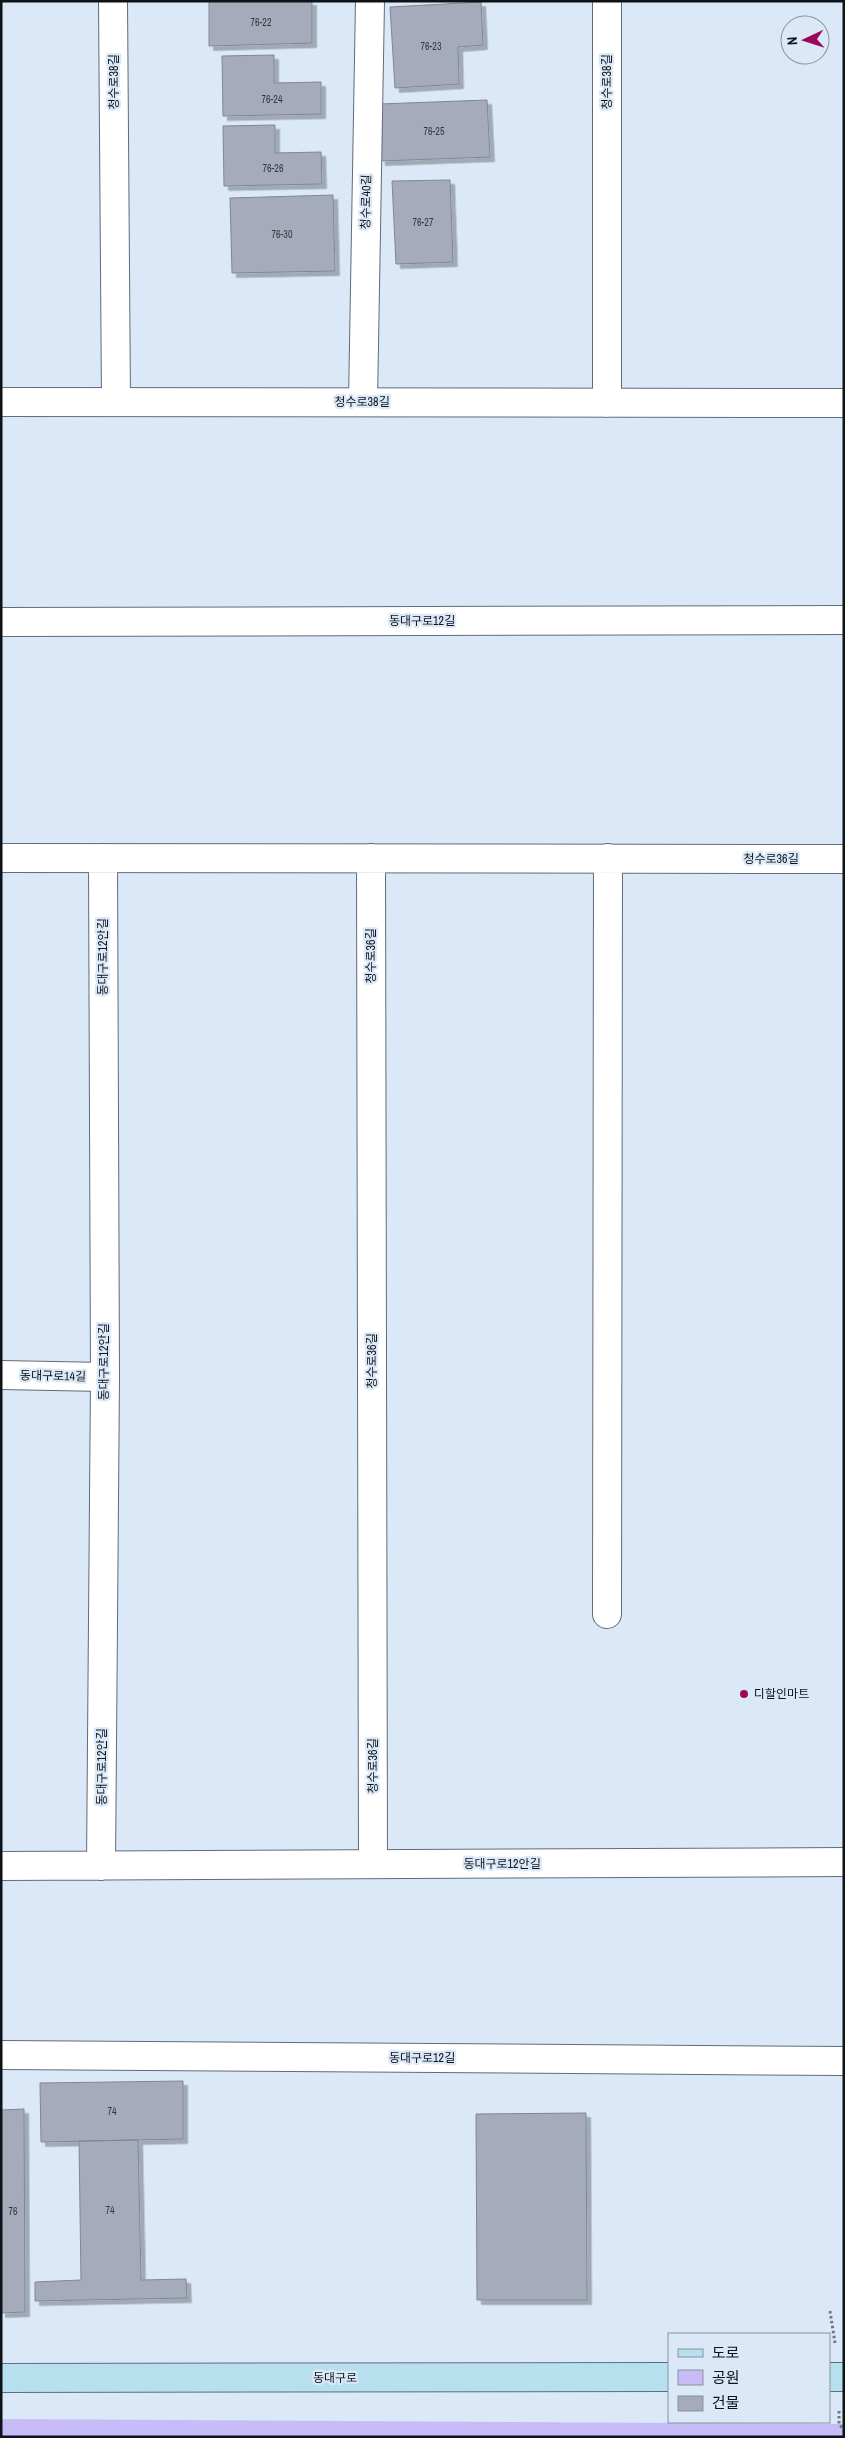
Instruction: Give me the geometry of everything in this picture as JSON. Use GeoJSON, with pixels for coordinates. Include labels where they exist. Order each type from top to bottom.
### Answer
{"type":"FeatureCollection","features":[{"type":"Feature","properties":{"kind":"main road","name":"동대구로"},"geometry":{"type":"LineString","coordinates":[[1,2378],[668,2377]]}},
{"type":"Feature","properties":{"kind":"main road"},"geometry":{"type":"LineString","coordinates":[[830,2377],[844,2377]]}},
{"type":"Feature","properties":{"kind":"street","name":"청수로38길"},"geometry":{"type":"LineString","coordinates":[[113,1],[116,402]]}},
{"type":"Feature","properties":{"kind":"street","name":"청수로40길"},"geometry":{"type":"LineString","coordinates":[[363,402],[370,1]]}},
{"type":"Feature","properties":{"kind":"street","name":"청수로38길"},"geometry":{"type":"LineString","coordinates":[[607,1],[607,403]]}},
{"type":"Feature","properties":{"kind":"street","name":"청수로38길"},"geometry":{"type":"LineString","coordinates":[[1,402],[844,403]]}},
{"type":"Feature","properties":{"kind":"street","name":"동대구로12길"},"geometry":{"type":"LineString","coordinates":[[1,622],[844,620]]}},
{"type":"Feature","properties":{"kind":"street","name":"청수로36길"},"geometry":{"type":"LineString","coordinates":[[1,858],[844,859]]}},
{"type":"Feature","properties":{"kind":"street","name":"동대구로12안길"},"geometry":{"type":"LineString","coordinates":[[101,1866],[105,1376],[103,858]]}},
{"type":"Feature","properties":{"kind":"street","name":"청수로36길"},"geometry":{"type":"LineString","coordinates":[[371,858],[373,1864]]}},
{"type":"Feature","properties":{"kind":"street"},"geometry":{"type":"LineString","coordinates":[[607,1614],[608,858]]}},
{"type":"Feature","properties":{"kind":"street","name":"동대구로14길"},"geometry":{"type":"LineString","coordinates":[[1,1375],[105,1376]]}},
{"type":"Feature","properties":{"kind":"street","name":"동대구로12안길"},"geometry":{"type":"LineString","coordinates":[[1,1866],[844,1862]]}},
{"type":"Feature","properties":{"kind":"street","name":"동대구로12길"},"geometry":{"type":"LineString","coordinates":[[1,2055],[844,2061]]}},
{"type":"Feature","properties":{"kind":"path"},"geometry":{"type":"LineString","coordinates":[[839,2424],[844,2430]]}},
{"type":"Feature","properties":{"kind":"green space"},"geometry":{"type":"Polygon","coordinates":[[[1,2419],[844,2424],[844,2437],[1,2437],[1,2419]]]}},
{"type":"Feature","properties":{"kind":"building"},"geometry":{"type":"Polygon","coordinates":[[[209,1],[312,1],[312,43],[209,46],[209,1]]]}},
{"type":"Feature","properties":{"kind":"building"},"geometry":{"type":"Polygon","coordinates":[[[481,2],[483,45],[458,47],[459,84],[395,88],[390,7],[481,2]]]}},
{"type":"Feature","properties":{"kind":"building"},"geometry":{"type":"Polygon","coordinates":[[[274,55],[274,83],[321,82],[321,114],[223,116],[222,56],[274,55]]]}},
{"type":"Feature","properties":{"kind":"building"},"geometry":{"type":"Polygon","coordinates":[[[487,100],[490,157],[381,161],[379,104],[487,100]]]}},
{"type":"Feature","properties":{"kind":"building"},"geometry":{"type":"Polygon","coordinates":[[[275,125],[275,153],[321,152],[322,184],[224,186],[223,126],[275,125]]]}},
{"type":"Feature","properties":{"kind":"building"},"geometry":{"type":"Polygon","coordinates":[[[450,180],[453,262],[396,264],[392,181],[450,180]]]}},
{"type":"Feature","properties":{"kind":"building"},"geometry":{"type":"Polygon","coordinates":[[[333,195],[335,271],[232,273],[230,198],[333,195]]]}},
{"type":"Feature","properties":{"kind":"building"},"geometry":{"type":"Polygon","coordinates":[[[183,2081],[183,2139],[41,2142],[40,2083],[183,2081]]]}},
{"type":"Feature","properties":{"kind":"building"},"geometry":{"type":"Polygon","coordinates":[[[24,2109],[25,2312],[1,2313],[1,2110],[24,2109]]]}},
{"type":"Feature","properties":{"kind":"building"},"geometry":{"type":"Polygon","coordinates":[[[586,2113],[587,2300],[477,2300],[476,2114],[586,2113]]]}},
{"type":"Feature","properties":{"kind":"building"},"geometry":{"type":"Polygon","coordinates":[[[138,2140],[141,2280],[186,2279],[187,2298],[35,2301],[35,2282],[81,2280],[79,2141],[138,2140]]]}},
{"type":"Feature","properties":{"kind":"place","name":"디할인마트"},"geometry":{"type":"Point","coordinates":[744,1694]}}]}
